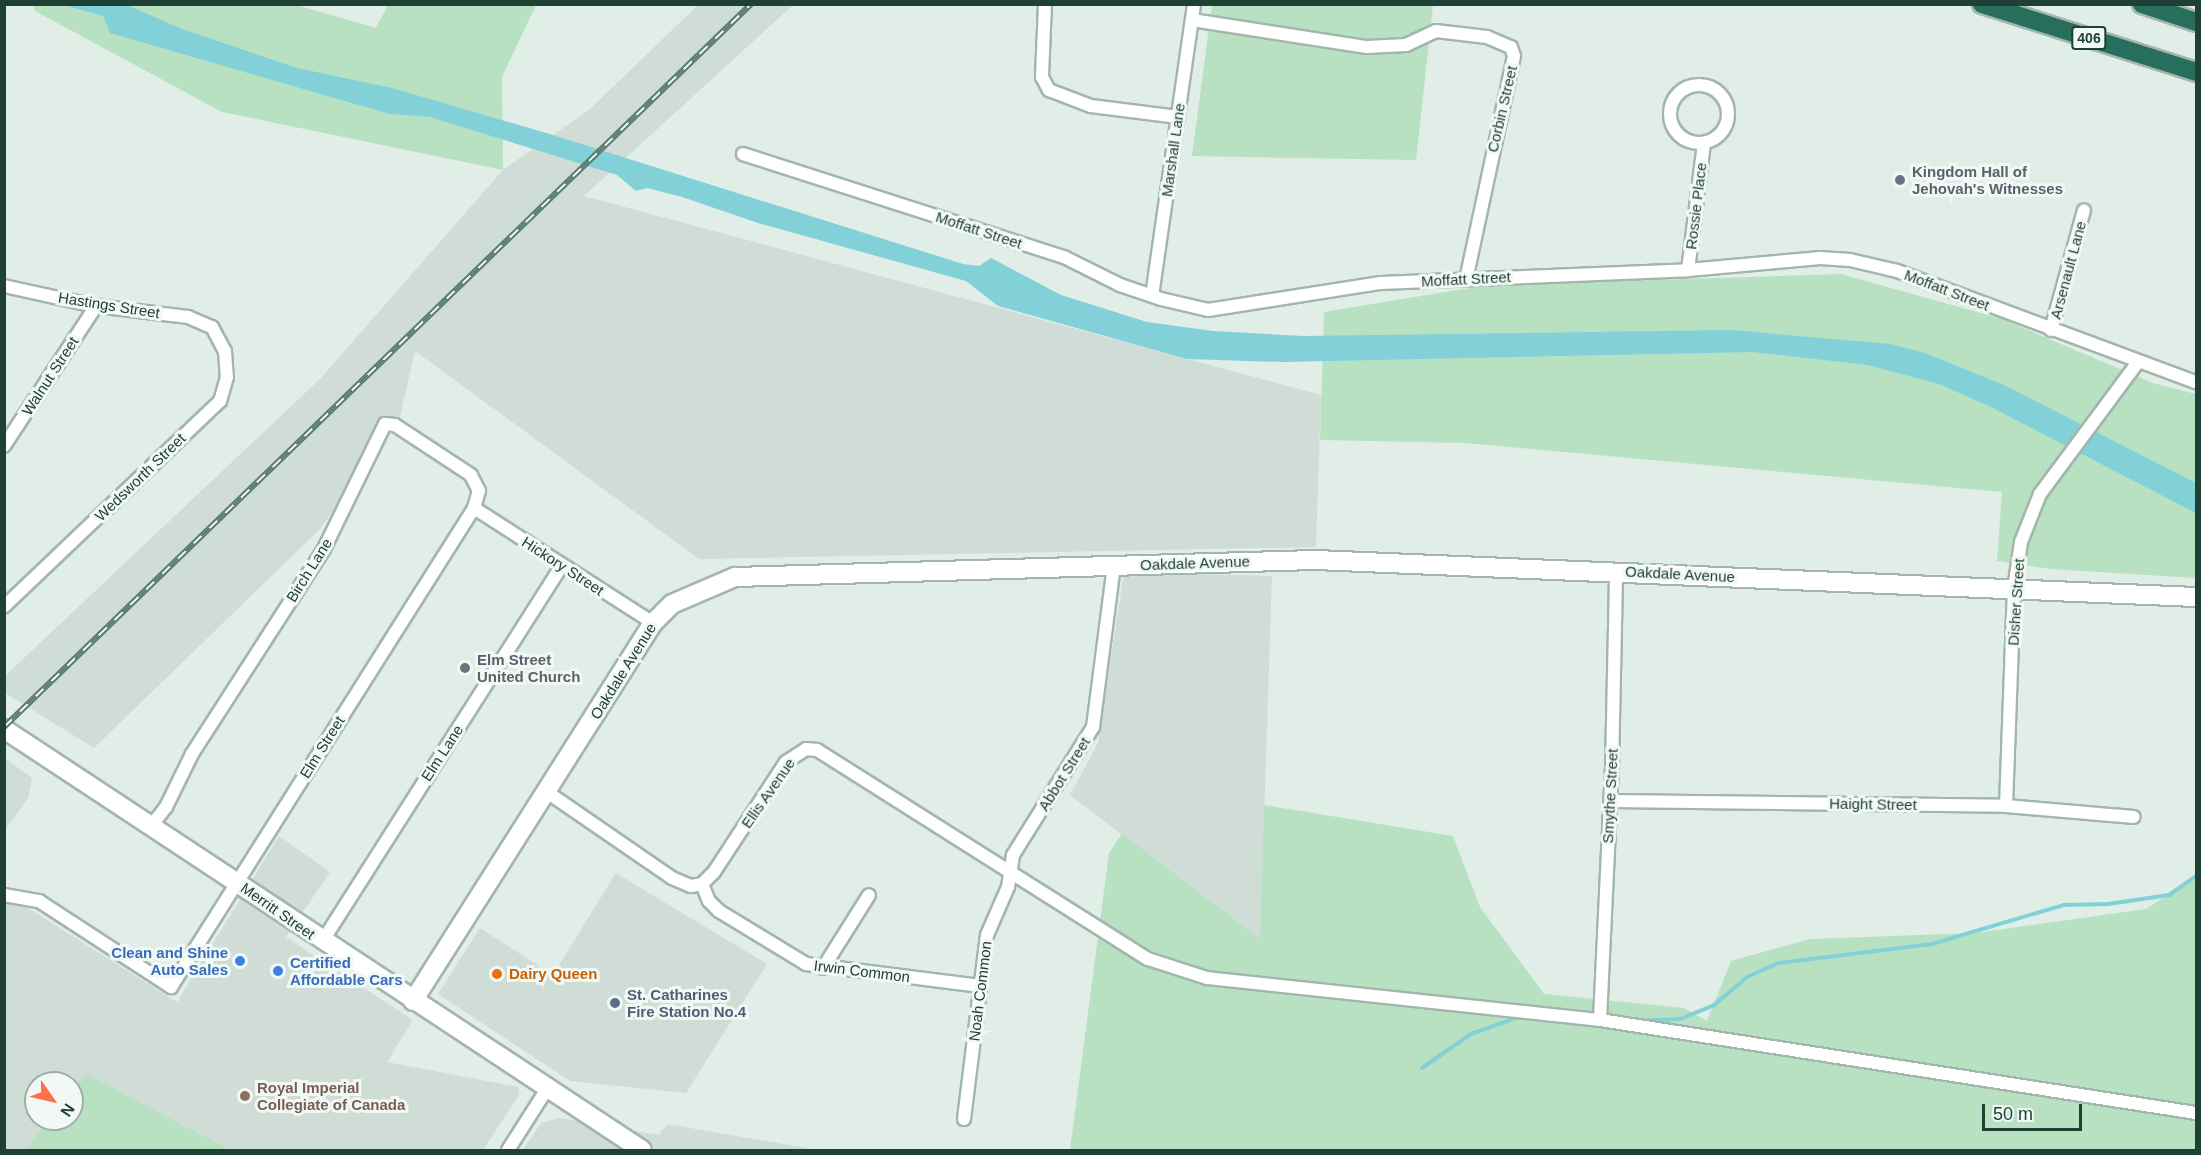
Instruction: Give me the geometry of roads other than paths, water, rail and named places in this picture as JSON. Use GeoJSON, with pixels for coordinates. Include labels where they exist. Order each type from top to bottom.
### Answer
{"type":"FeatureCollection","features":[{"type":"Feature","properties":{"kind":"highway","name":"406"},"geometry":{"type":"LineString","coordinates":[[1982,4],[2196,72]]}},
{"type":"Feature","properties":{"kind":"highway"},"geometry":{"type":"LineString","coordinates":[[2142,4],[2196,21]]}},
{"type":"Feature","properties":{"kind":"street"},"geometry":{"type":"LineString","coordinates":[[1045,4],[1042,72],[1049,90],[1064,98],[1178,117]]}},
{"type":"Feature","properties":{"kind":"street","name":"Marshall Lane"},"geometry":{"type":"LineString","coordinates":[[1152,296],[1194,4]]}},
{"type":"Feature","properties":{"kind":"street","name":"Corbin Street"},"geometry":{"type":"LineString","coordinates":[[1192,20],[1367,47],[1406,45],[1436,31],[1487,37],[1511,47],[1514,56],[1466,279]]}},
{"type":"Feature","properties":{"kind":"street","name":"Rossie Place"},"geometry":{"type":"LineString","coordinates":[[1700,84],[1718,91],[1728,107],[1721,134],[1704,143],[1685,140],[1672,126],[1671,106],[1675,97],[1690,86],[1700,84]]}},
{"type":"Feature","properties":{"kind":"street","name":"Rossie Place"},"geometry":{"type":"LineString","coordinates":[[1688,270],[1704,143]]}},
{"type":"Feature","properties":{"kind":"street","name":"Moffatt Street"},"geometry":{"type":"LineString","coordinates":[[743,154],[1064,257],[1120,285],[1152,296],[1208,310],[1381,283],[1688,270],[1820,258],[1850,260],[1898,271],[2138,362],[2196,381]]}},
{"type":"Feature","properties":{"kind":"street","name":"Arsenault Lane"},"geometry":{"type":"LineString","coordinates":[[2052,330],[2084,210]]}},
{"type":"Feature","properties":{"kind":"street","name":"Hastings Street"},"geometry":{"type":"LineString","coordinates":[[4,286],[96,306],[188,317],[212,327]]}},
{"type":"Feature","properties":{"kind":"street","name":"Walnut Street"},"geometry":{"type":"LineString","coordinates":[[4,446],[96,306]]}},
{"type":"Feature","properties":{"kind":"street","name":"Wedsworth Street"},"geometry":{"type":"LineString","coordinates":[[4,607],[219,401],[227,377],[225,351],[212,327]]}},
{"type":"Feature","properties":{"kind":"street","name":"Disher Street"},"geometry":{"type":"LineString","coordinates":[[2006,806],[2014,589],[2021,542],[2030,513],[2138,362]]}},
{"type":"Feature","properties":{"kind":"street","name":"Birch Lane"},"geometry":{"type":"LineString","coordinates":[[152,825],[166,807],[192,754],[324,549],[385,424],[395,424],[471,475],[479,491],[474,508]]}},
{"type":"Feature","properties":{"kind":"street","name":"Hickory Street"},"geometry":{"type":"LineString","coordinates":[[474,508],[653,623]]}},
{"type":"Feature","properties":{"kind":"street","name":"Elm Street"},"geometry":{"type":"LineString","coordinates":[[4,895],[39,901],[171,987],[474,508]]}},
{"type":"Feature","properties":{"kind":"street","name":"Oakdale Avenue"},"geometry":{"type":"LineString","coordinates":[[413,1000],[653,623],[662,612],[690,594],[735,577],[1316,560],[2196,597]]}},
{"type":"Feature","properties":{"kind":"street","name":"Elm Lane"},"geometry":{"type":"LineString","coordinates":[[322,942],[562,565]]}},
{"type":"Feature","properties":{"kind":"street","name":"Abbot Street"},"geometry":{"type":"LineString","coordinates":[[1010,868],[1013,855],[1093,727],[1114,566]]}},
{"type":"Feature","properties":{"kind":"street","name":"Smythe Street"},"geometry":{"type":"LineString","coordinates":[[1600,1020],[1611,801],[1616,571]]}},
{"type":"Feature","properties":{"kind":"street","name":"Merritt Street"},"geometry":{"type":"LineString","coordinates":[[4,729],[152,825],[322,942],[642,1150]]}},
{"type":"Feature","properties":{"kind":"street","name":"Ellis Avenue"},"geometry":{"type":"LineString","coordinates":[[702,884],[786,762],[806,749],[835,759],[1010,868]]}},
{"type":"Feature","properties":{"kind":"street"},"geometry":{"type":"LineString","coordinates":[[547,792],[672,878],[691,886],[702,884]]}},
{"type":"Feature","properties":{"kind":"street","name":"Haight Street"},"geometry":{"type":"LineString","coordinates":[[1611,801],[2006,806],[2134,818]]}},
{"type":"Feature","properties":{"kind":"street"},"geometry":{"type":"LineString","coordinates":[[1010,868],[1148,959],[1207,978],[1600,1020],[2196,1113]]}},
{"type":"Feature","properties":{"kind":"street","name":"Noah Common"},"geometry":{"type":"LineString","coordinates":[[964,1119],[987,935],[1008,887],[1010,868]]}},
{"type":"Feature","properties":{"kind":"street","name":"Irwin Common"},"geometry":{"type":"LineString","coordinates":[[702,884],[709,901],[719,911],[806,964],[823,968],[981,986]]}},
{"type":"Feature","properties":{"kind":"street"},"geometry":{"type":"LineString","coordinates":[[823,968],[869,895]]}},
{"type":"Feature","properties":{"kind":"street"},"geometry":{"type":"LineString","coordinates":[[508,1150],[547,1089]]}},
{"type":"Feature","properties":{"kind":"water"},"geometry":{"type":"Polygon","coordinates":[[[64,5],[127,5],[182,29],[297,68],[392,88],[553,135],[963,264],[979,266],[991,258],[1061,295],[1147,322],[1213,331],[1304,336],[1731,330],[1890,344],[1925,353],[2006,386],[2196,483],[2196,513],[1989,406],[1939,384],[1868,365],[1753,352],[1283,362],[1187,359],[998,306],[966,281],[758,223],[682,197],[647,188],[636,191],[617,175],[430,117],[390,114],[110,33],[103,16],[64,5]]]}},
{"type":"Feature","properties":{"kind":"waterway"},"geometry":{"type":"LineString","coordinates":[[1638,1021],[1680,1019],[1714,1005],[1747,977],[1779,963],[1932,944],[2064,905],[2108,904],[2169,895],[2196,876]]}},
{"type":"Feature","properties":{"kind":"waterway"},"geometry":{"type":"LineString","coordinates":[[1422,1068],[1471,1034],[1521,1016]]}},
{"type":"Feature","properties":{"kind":"railway"},"geometry":{"type":"LineString","coordinates":[[4,727],[751,4]]}},
{"type":"Feature","properties":{"kind":"place","name":"Kingdom Hall of Jehovah's Witnesses"},"geometry":{"type":"Point","coordinates":[1900,180]}},
{"type":"Feature","properties":{"kind":"place","name":"Elm Street United Church"},"geometry":{"type":"Point","coordinates":[465,668]}},
{"type":"Feature","properties":{"kind":"place","name":"Clean and Shine Auto Sales"},"geometry":{"type":"Point","coordinates":[240,961]}},
{"type":"Feature","properties":{"kind":"place","name":"Certified Affordable Cars"},"geometry":{"type":"Point","coordinates":[278,971]}},
{"type":"Feature","properties":{"kind":"place","name":"Dairy Queen"},"geometry":{"type":"Point","coordinates":[497,974]}},
{"type":"Feature","properties":{"kind":"place","name":"St. Catharines Fire Station No.4"},"geometry":{"type":"Point","coordinates":[615,1003]}},
{"type":"Feature","properties":{"kind":"place","name":"Royal Imperial Collegiate of Canada"},"geometry":{"type":"Point","coordinates":[245,1096]}}]}
